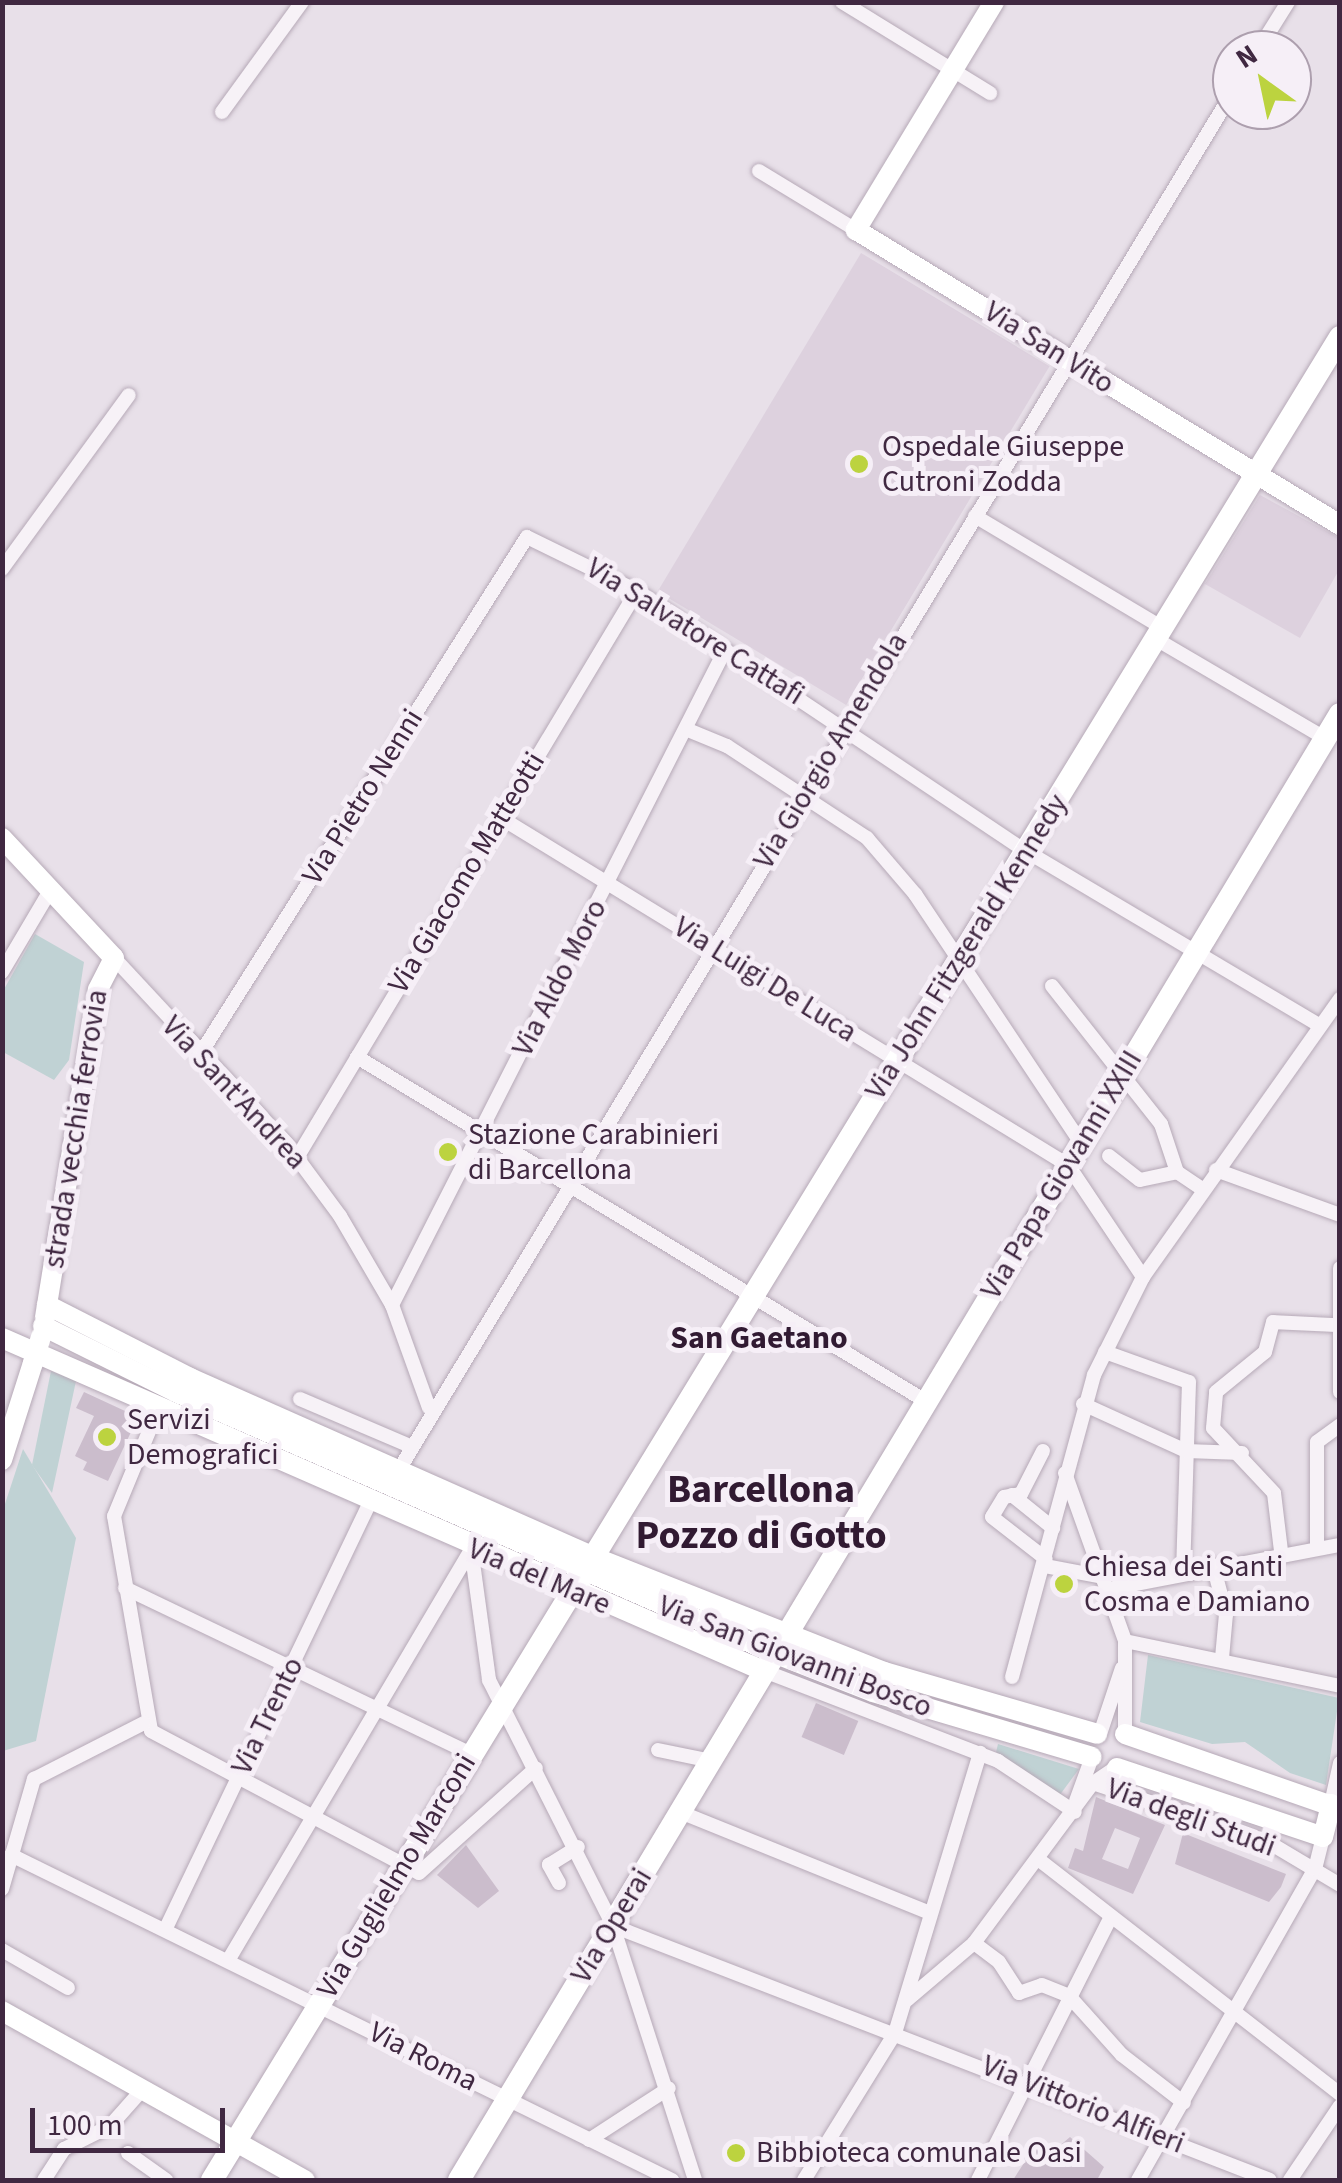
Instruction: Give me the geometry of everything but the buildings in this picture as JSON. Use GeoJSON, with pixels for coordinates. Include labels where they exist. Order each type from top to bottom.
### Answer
{"type":"FeatureCollection","features":[{"type":"Feature","properties":{"kind":"main road","name":"Via John Fitzgerald Kennedy"},"geometry":{"type":"LineString","coordinates":[[580,1573],[1339,339]]}},
{"type":"Feature","properties":{"kind":"main road","name":"Via Papa Giovanni XXIII"},"geometry":{"type":"LineString","coordinates":[[774,1653],[1340,714]]}},
{"type":"Feature","properties":{"kind":"main road","name":"Via Guglielmo Marconi"},"geometry":{"type":"LineString","coordinates":[[212,2180],[580,1573]]}},
{"type":"Feature","properties":{"kind":"main road","name":"Via Operai"},"geometry":{"type":"LineString","coordinates":[[458,2180],[774,1653]]}},
{"type":"Feature","properties":{"kind":"street"},"geometry":{"type":"LineString","coordinates":[[222,112],[302,2]]}},
{"type":"Feature","properties":{"kind":"street"},"geometry":{"type":"LineString","coordinates":[[842,2],[990,93]]}},
{"type":"Feature","properties":{"kind":"street"},"geometry":{"type":"LineString","coordinates":[[856,230],[994,2]]}},
{"type":"Feature","properties":{"kind":"street"},"geometry":{"type":"LineString","coordinates":[[1270,30],[1288,2]]}},
{"type":"Feature","properties":{"kind":"street","name":"Via Giorgio Amendola"},"geometry":{"type":"LineString","coordinates":[[430,1408],[1212,126]]}},
{"type":"Feature","properties":{"kind":"street","name":"Via San Vito"},"geometry":{"type":"LineString","coordinates":[[760,171],[1255,477],[1340,525]]}},
{"type":"Feature","properties":{"kind":"street"},"geometry":{"type":"LineString","coordinates":[[2,569],[129,395]]}},
{"type":"Feature","properties":{"kind":"street"},"geometry":{"type":"LineString","coordinates":[[975,516],[1325,738]]}},
{"type":"Feature","properties":{"kind":"street","name":"Via Salvatore Cattafi"},"geometry":{"type":"LineString","coordinates":[[527,537],[637,590],[1026,851],[1317,1024]]}},
{"type":"Feature","properties":{"kind":"street","name":"Via Pietro Nenni"},"geometry":{"type":"LineString","coordinates":[[199,1056],[527,537]]}},
{"type":"Feature","properties":{"kind":"street","name":"Via Giacomo Matteotti"},"geometry":{"type":"LineString","coordinates":[[298,1156],[637,590]]}},
{"type":"Feature","properties":{"kind":"street","name":"Via Aldo Moro"},"geometry":{"type":"LineString","coordinates":[[392,1305],[688,730],[725,650]]}},
{"type":"Feature","properties":{"kind":"street"},"geometry":{"type":"LineString","coordinates":[[688,730],[867,838],[1081,1143]]}},
{"type":"Feature","properties":{"kind":"street","name":"Via Luigi De Luca"},"geometry":{"type":"LineString","coordinates":[[500,818],[1068,1165],[1143,1277]]}},
{"type":"Feature","properties":{"kind":"street","name":"Via Sant'Andrea"},"geometry":{"type":"LineString","coordinates":[[2,838],[199,1056],[298,1156],[392,1305],[430,1408]]}},
{"type":"Feature","properties":{"kind":"street"},"geometry":{"type":"LineString","coordinates":[[2,972],[51,889]]}},
{"type":"Feature","properties":{"kind":"street","name":"strada vecchia ferrovia"},"geometry":{"type":"LineString","coordinates":[[2,1460],[44,1322],[98,990],[114,958]]}},
{"type":"Feature","properties":{"kind":"street"},"geometry":{"type":"LineString","coordinates":[[1052,986],[1170,1138],[1178,1172],[1202,1189]]}},
{"type":"Feature","properties":{"kind":"street"},"geometry":{"type":"LineString","coordinates":[[1012,1677],[1046,1562],[1083,1404],[1106,1352],[1143,1277],[1317,1024],[1340,999]]}},
{"type":"Feature","properties":{"kind":"street"},"geometry":{"type":"LineString","coordinates":[[357,1057],[927,1402]]}},
{"type":"Feature","properties":{"kind":"street"},"geometry":{"type":"LineString","coordinates":[[1109,1156],[1140,1180],[1178,1172]]}},
{"type":"Feature","properties":{"kind":"street"},"geometry":{"type":"LineString","coordinates":[[1216,1170],[1340,1214]]}},
{"type":"Feature","properties":{"kind":"street"},"geometry":{"type":"LineString","coordinates":[[1340,1268],[1335,1325],[1340,1392]]}},
{"type":"Feature","properties":{"kind":"street","name":"strada vecchia ferrovia"},"geometry":{"type":"LineString","coordinates":[[44,1322],[183,1385]]}},
{"type":"Feature","properties":{"kind":"street"},"geometry":{"type":"LineString","coordinates":[[1213,1428],[1216,1392],[1265,1352],[1274,1322],[1335,1325]]}},
{"type":"Feature","properties":{"kind":"street","name":"Via del Mare"},"geometry":{"type":"LineString","coordinates":[[2,1338],[471,1548],[580,1573],[774,1653],[980,1753],[1075,1812]]}},
{"type":"Feature","properties":{"kind":"street"},"geometry":{"type":"LineString","coordinates":[[1106,1352],[1190,1382],[1183,1572]]}},
{"type":"Feature","properties":{"kind":"street"},"geometry":{"type":"LineString","coordinates":[[144,1723],[116,1509],[159,1407],[183,1385]]}},
{"type":"Feature","properties":{"kind":"street","name":"Via San Giovanni Bosco"},"geometry":{"type":"LineString","coordinates":[[183,1385],[393,1479],[580,1573],[774,1653],[873,1692],[1092,1757],[1115,1769]]}},
{"type":"Feature","properties":{"kind":"street"},"geometry":{"type":"LineString","coordinates":[[300,1399],[410,1446]]}},
{"type":"Feature","properties":{"kind":"street"},"geometry":{"type":"LineString","coordinates":[[1083,1404],[1186,1451],[1242,1453]]}},
{"type":"Feature","properties":{"kind":"street"},"geometry":{"type":"LineString","coordinates":[[393,1479],[430,1408]]}},
{"type":"Feature","properties":{"kind":"street"},"geometry":{"type":"LineString","coordinates":[[1186,1425],[1213,1428],[1242,1453],[1274,1493],[1281,1551]]}},
{"type":"Feature","properties":{"kind":"street"},"geometry":{"type":"LineString","coordinates":[[1316,1545],[1316,1442],[1340,1425]]}},
{"type":"Feature","properties":{"kind":"street"},"geometry":{"type":"LineString","coordinates":[[1043,1452],[1021,1494],[1012,1495],[992,1517],[1046,1562],[1107,1583],[1316,1545],[1340,1545]]}},
{"type":"Feature","properties":{"kind":"street"},"geometry":{"type":"LineString","coordinates":[[906,2000],[974,1944],[1075,1812],[1093,1782],[1115,1769],[1131,1750],[1125,1734],[1126,1647],[1107,1583],[1065,1472]]}},
{"type":"Feature","properties":{"kind":"street"},"geometry":{"type":"LineString","coordinates":[[1012,1495],[1053,1528]]}},
{"type":"Feature","properties":{"kind":"street","name":"Via Trento"},"geometry":{"type":"LineString","coordinates":[[166,1928],[370,1503]]}},
{"type":"Feature","properties":{"kind":"street"},"geometry":{"type":"LineString","coordinates":[[471,1548],[489,1680],[578,1847],[613,1926],[669,2088],[695,2180]]}},
{"type":"Feature","properties":{"kind":"street"},"geometry":{"type":"LineString","coordinates":[[229,1959],[471,1548]]}},
{"type":"Feature","properties":{"kind":"street"},"geometry":{"type":"LineString","coordinates":[[1213,1565],[1226,1614],[1222,1658]]}},
{"type":"Feature","properties":{"kind":"street"},"geometry":{"type":"LineString","coordinates":[[125,1588],[470,1754]]}},
{"type":"Feature","properties":{"kind":"street"},"geometry":{"type":"LineString","coordinates":[[1126,1647],[1222,1658],[1340,1686]]}},
{"type":"Feature","properties":{"kind":"street"},"geometry":{"type":"LineString","coordinates":[[1075,1812],[1126,1647]]}},
{"type":"Feature","properties":{"kind":"street","name":"Via San Giovanni Bosco"},"geometry":{"type":"LineString","coordinates":[[774,1653],[1000,1710],[1125,1734]]}},
{"type":"Feature","properties":{"kind":"street"},"geometry":{"type":"LineString","coordinates":[[144,1723],[419,1873],[536,1768]]}},
{"type":"Feature","properties":{"kind":"street"},"geometry":{"type":"LineString","coordinates":[[2,1889],[34,1780],[144,1723]]}},
{"type":"Feature","properties":{"kind":"street"},"geometry":{"type":"LineString","coordinates":[[1125,1734],[1335,1799]]}},
{"type":"Feature","properties":{"kind":"street"},"geometry":{"type":"LineString","coordinates":[[658,1750],[710,1761]]}},
{"type":"Feature","properties":{"kind":"street"},"geometry":{"type":"LineString","coordinates":[[804,2180],[895,2033],[980,1753]]}},
{"type":"Feature","properties":{"kind":"street"},"geometry":{"type":"LineString","coordinates":[[1138,2180],[1315,1868],[1335,1799],[1340,1763]]}},
{"type":"Feature","properties":{"kind":"street"},"geometry":{"type":"LineString","coordinates":[[1115,1769],[1322,1837]]}},
{"type":"Feature","properties":{"kind":"street","name":"Via degli Studi"},"geometry":{"type":"LineString","coordinates":[[1093,1782],[1268,1842],[1340,1885]]}},
{"type":"Feature","properties":{"kind":"street"},"geometry":{"type":"LineString","coordinates":[[680,1812],[930,1913]]}},
{"type":"Feature","properties":{"kind":"street"},"geometry":{"type":"LineString","coordinates":[[559,1883],[549,1864],[578,1847]]}},
{"type":"Feature","properties":{"kind":"street","name":"Via Roma"},"geometry":{"type":"LineString","coordinates":[[11,1855],[672,2180]]}},
{"type":"Feature","properties":{"kind":"street"},"geometry":{"type":"LineString","coordinates":[[1038,1859],[1340,2094]]}},
{"type":"Feature","properties":{"kind":"street"},"geometry":{"type":"LineString","coordinates":[[978,2180],[1112,1917]]}},
{"type":"Feature","properties":{"kind":"street","name":"Via Vittorio Alfieri"},"geometry":{"type":"LineString","coordinates":[[613,1926],[1026,2081],[1270,2180]]}},
{"type":"Feature","properties":{"kind":"street"},"geometry":{"type":"LineString","coordinates":[[974,1944],[1000,1962],[1020,1993],[1042,1985],[1069,1996],[1122,2054],[1184,2103]]}},
{"type":"Feature","properties":{"kind":"street"},"geometry":{"type":"LineString","coordinates":[[2,1950],[68,1988]]}},
{"type":"Feature","properties":{"kind":"street"},"geometry":{"type":"LineString","coordinates":[[2,2012],[305,2180]]}},
{"type":"Feature","properties":{"kind":"street"},"geometry":{"type":"LineString","coordinates":[[589,2140],[669,2088]]}},
{"type":"Feature","properties":{"kind":"street"},"geometry":{"type":"LineString","coordinates":[[44,2180],[64,2148],[110,2126],[142,2090]]}},
{"type":"Feature","properties":{"kind":"street"},"geometry":{"type":"LineString","coordinates":[[1290,2180],[1340,2106]]}},
{"type":"Feature","properties":{"kind":"street"},"geometry":{"type":"LineString","coordinates":[[128,2153],[166,2180]]}},
{"type":"Feature","properties":{"kind":"shaded area","name":"Ospedale Giuseppe Cutroni Zodda"},"geometry":{"type":"Polygon","coordinates":[[[861,253],[1050,366],[846,705],[658,592],[861,253]]]}},
{"type":"Feature","properties":{"kind":"shaded area"},"geometry":{"type":"Polygon","coordinates":[[[1260,495],[1339,538],[1339,570],[1300,638],[1205,584],[1260,495]]]}},
{"type":"Feature","properties":{"kind":"shaded area"},"geometry":{"type":"Polygon","coordinates":[[[35,934],[84,962],[69,1060],[54,1080],[3,1052],[3,991],[35,934]]]}},
{"type":"Feature","properties":{"kind":"shaded area"},"geometry":{"type":"Polygon","coordinates":[[[51,1371],[76,1381],[52,1493],[32,1465],[51,1371]]]}},
{"type":"Feature","properties":{"kind":"shaded area"},"geometry":{"type":"Polygon","coordinates":[[[23,1449],[76,1538],[36,1741],[3,1751],[3,1510],[23,1449]]]}},
{"type":"Feature","properties":{"kind":"shaded area"},"geometry":{"type":"Polygon","coordinates":[[[1148,1655],[1339,1698],[1326,1785],[1290,1773],[1245,1742],[1212,1744],[1140,1722],[1148,1655]]]}},
{"type":"Feature","properties":{"kind":"shaded area"},"geometry":{"type":"Polygon","coordinates":[[[998,1744],[1079,1769],[1059,1796],[996,1752],[998,1744]]]}},
{"type":"Feature","properties":{"kind":"place","name":"Ospedale Giuseppe Cutroni Zodda"},"geometry":{"type":"Point","coordinates":[859,464]}},
{"type":"Feature","properties":{"kind":"place","name":"Stazione Carabinieri di Barcellona"},"geometry":{"type":"Point","coordinates":[448,1152]}},
{"type":"Feature","properties":{"kind":"place","name":"Servizi Demografici"},"geometry":{"type":"Point","coordinates":[107,1437]}},
{"type":"Feature","properties":{"kind":"place","name":"Chiesa dei Santi Cosma e Damiano"},"geometry":{"type":"Point","coordinates":[1064,1584]}},
{"type":"Feature","properties":{"kind":"place","name":"Bibbioteca comunale Oasi"},"geometry":{"type":"Point","coordinates":[736,2153]}},
{"type":"Feature","properties":{"kind":"district","name":"San Gaetano"},"geometry":{"type":"Point","coordinates":[759,1338]}},
{"type":"Feature","properties":{"kind":"district","name":"Barcellona Pozzo di Gotto"},"geometry":{"type":"Point","coordinates":[761,1513]}}]}
